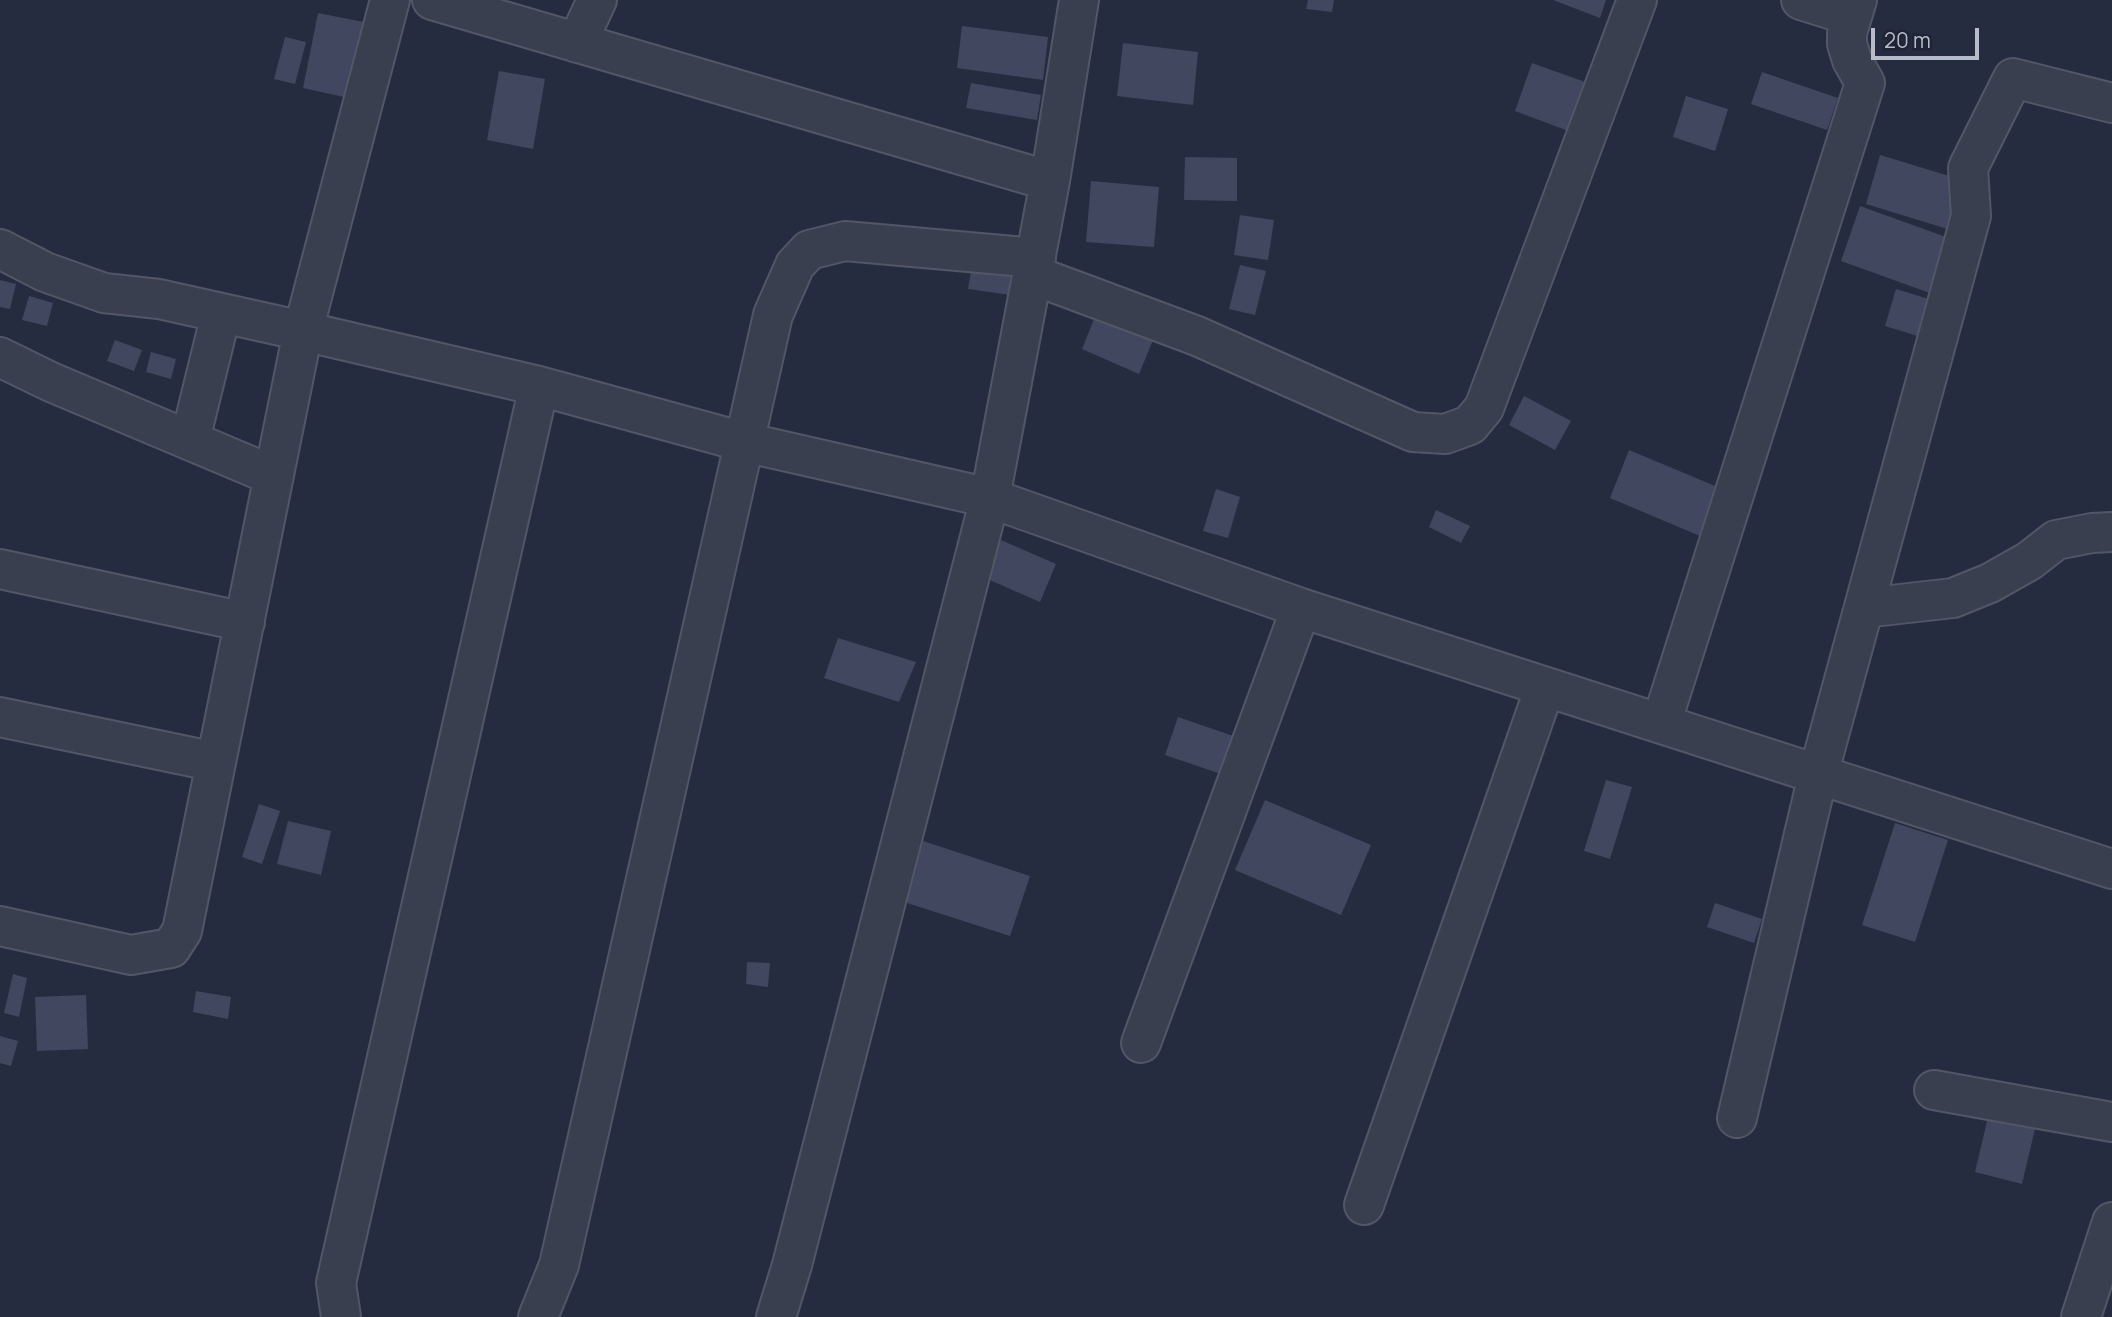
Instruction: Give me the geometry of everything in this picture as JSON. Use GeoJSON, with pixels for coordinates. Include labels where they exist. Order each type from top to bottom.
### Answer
{"type":"FeatureCollection","features":[{"type":"Feature","properties":{"kind":"street"},"geometry":{"type":"LineString","coordinates":[[0,926],[131,956],[171,948],[182,931],[303,331],[390,0]]}},
{"type":"Feature","properties":{"kind":"street"},"geometry":{"type":"LineString","coordinates":[[432,0],[1050,181]]}},
{"type":"Feature","properties":{"kind":"street"},"geometry":{"type":"LineString","coordinates":[[577,43],[597,0]]}},
{"type":"Feature","properties":{"kind":"street"},"geometry":{"type":"LineString","coordinates":[[776,1317],[796,1252],[990,498],[1050,181],[1079,0]]}},
{"type":"Feature","properties":{"kind":"street"},"geometry":{"type":"LineString","coordinates":[[538,1317],[559,1265],[773,315],[795,265],[809,250],[845,241],[1034,266],[1413,432],[1445,434],[1471,425],[1484,408],[1637,0]]}},
{"type":"Feature","properties":{"kind":"street"},"geometry":{"type":"LineString","coordinates":[[1661,724],[1865,83],[1852,60],[1847,44],[1854,8],[1801,0]]}},
{"type":"Feature","properties":{"kind":"street"},"geometry":{"type":"LineString","coordinates":[[1737,1118],[1818,775],[1971,216],[1968,168],[2013,78],[2112,103]]}},
{"type":"Feature","properties":{"kind":"street"},"geometry":{"type":"LineString","coordinates":[[0,248],[45,272],[104,293],[159,299],[303,331],[539,386],[744,442],[990,498],[1301,608],[2112,869]]}},
{"type":"Feature","properties":{"kind":"street"},"geometry":{"type":"LineString","coordinates":[[190,440],[221,314]]}},
{"type":"Feature","properties":{"kind":"street"},"geometry":{"type":"LineString","coordinates":[[0,357],[51,382],[274,476]]}},
{"type":"Feature","properties":{"kind":"street"},"geometry":{"type":"LineString","coordinates":[[341,1317],[337,1283],[539,386]]}},
{"type":"Feature","properties":{"kind":"street"},"geometry":{"type":"LineString","coordinates":[[1864,608],[1953,598],[1990,583],[2029,561],[2056,540],[2112,532]]}},
{"type":"Feature","properties":{"kind":"street"},"geometry":{"type":"LineString","coordinates":[[0,569],[245,622]]}},
{"type":"Feature","properties":{"kind":"street"},"geometry":{"type":"LineString","coordinates":[[1141,1042],[1301,608]]}},
{"type":"Feature","properties":{"kind":"street"},"geometry":{"type":"LineString","coordinates":[[1364,1205],[1545,687]]}},
{"type":"Feature","properties":{"kind":"street"},"geometry":{"type":"LineString","coordinates":[[0,717],[216,762]]}},
{"type":"Feature","properties":{"kind":"street"},"geometry":{"type":"LineString","coordinates":[[1934,1090],[2112,1122]]}},
{"type":"Feature","properties":{"kind":"street"},"geometry":{"type":"LineString","coordinates":[[2081,1317],[2112,1222]]}},
{"type":"Feature","properties":{"kind":"building"},"geometry":{"type":"Polygon","coordinates":[[[1308,0],[1334,0],[1332,12],[1306,9],[1308,0]]]}},
{"type":"Feature","properties":{"kind":"building"},"geometry":{"type":"Polygon","coordinates":[[[1553,0],[1606,0],[1600,18],[1553,0]]]}},
{"type":"Feature","properties":{"kind":"building"},"geometry":{"type":"Polygon","coordinates":[[[318,13],[369,23],[353,99],[303,88],[318,13]]]}},
{"type":"Feature","properties":{"kind":"building"},"geometry":{"type":"Polygon","coordinates":[[[962,26],[1048,37],[1043,80],[957,68],[962,26]]]}},
{"type":"Feature","properties":{"kind":"building"},"geometry":{"type":"Polygon","coordinates":[[[285,37],[306,42],[295,84],[274,79],[285,37]]]}},
{"type":"Feature","properties":{"kind":"building"},"geometry":{"type":"Polygon","coordinates":[[[1123,43],[1198,52],[1193,105],[1117,96],[1123,43]]]}},
{"type":"Feature","properties":{"kind":"building"},"geometry":{"type":"Polygon","coordinates":[[[1532,63],[1588,83],[1571,132],[1515,111],[1532,63]]]}},
{"type":"Feature","properties":{"kind":"building"},"geometry":{"type":"Polygon","coordinates":[[[499,71],[545,79],[533,149],[487,140],[499,71]]]}},
{"type":"Feature","properties":{"kind":"building"},"geometry":{"type":"Polygon","coordinates":[[[1762,72],[1838,98],[1827,130],[1751,104],[1762,72]]]}},
{"type":"Feature","properties":{"kind":"building"},"geometry":{"type":"Polygon","coordinates":[[[971,83],[1041,95],[1037,120],[966,108],[971,83]]]}},
{"type":"Feature","properties":{"kind":"building"},"geometry":{"type":"Polygon","coordinates":[[[1686,96],[1728,109],[1715,151],[1673,137],[1686,96]]]}},
{"type":"Feature","properties":{"kind":"building"},"geometry":{"type":"Polygon","coordinates":[[[1880,155],[1969,182],[1954,231],[1866,204],[1880,155]]]}},
{"type":"Feature","properties":{"kind":"building"},"geometry":{"type":"Polygon","coordinates":[[[1185,157],[1237,158],[1237,201],[1184,200],[1185,157]]]}},
{"type":"Feature","properties":{"kind":"building"},"geometry":{"type":"Polygon","coordinates":[[[1091,181],[1159,187],[1154,247],[1086,242],[1091,181]]]}},
{"type":"Feature","properties":{"kind":"building"},"geometry":{"type":"Polygon","coordinates":[[[1860,206],[1957,241],[1938,296],[1841,261],[1860,206]]]}},
{"type":"Feature","properties":{"kind":"building"},"geometry":{"type":"Polygon","coordinates":[[[1240,215],[1274,220],[1268,260],[1234,255],[1240,215]]]}},
{"type":"Feature","properties":{"kind":"building"},"geometry":{"type":"Polygon","coordinates":[[[1240,265],[1266,271],[1255,315],[1229,309],[1240,265]]]}},
{"type":"Feature","properties":{"kind":"building"},"geometry":{"type":"Polygon","coordinates":[[[971,271],[1014,277],[1011,295],[968,289],[971,271]]]}},
{"type":"Feature","properties":{"kind":"building"},"geometry":{"type":"Polygon","coordinates":[[[0,280],[16,284],[10,309],[0,307],[0,280]]]}},
{"type":"Feature","properties":{"kind":"building"},"geometry":{"type":"Polygon","coordinates":[[[1896,289],[1939,302],[1927,339],[1885,326],[1896,289]]]}},
{"type":"Feature","properties":{"kind":"building"},"geometry":{"type":"Polygon","coordinates":[[[29,296],[53,303],[47,326],[22,320],[29,296]]]}},
{"type":"Feature","properties":{"kind":"building"},"geometry":{"type":"Polygon","coordinates":[[[1100,304],[1158,328],[1139,374],[1082,349],[1100,304]]]}},
{"type":"Feature","properties":{"kind":"building"},"geometry":{"type":"Polygon","coordinates":[[[115,340],[142,350],[134,371],[107,361],[115,340]]]}},
{"type":"Feature","properties":{"kind":"building"},"geometry":{"type":"Polygon","coordinates":[[[151,352],[176,359],[171,379],[146,372],[151,352]]]}},
{"type":"Feature","properties":{"kind":"building"},"geometry":{"type":"Polygon","coordinates":[[[1524,396],[1571,421],[1555,450],[1509,425],[1524,396]]]}},
{"type":"Feature","properties":{"kind":"building"},"geometry":{"type":"Polygon","coordinates":[[[1629,450],[1720,488],[1700,536],[1610,498],[1629,450]]]}},
{"type":"Feature","properties":{"kind":"building"},"geometry":{"type":"Polygon","coordinates":[[[1216,489],[1240,497],[1228,538],[1203,531],[1216,489]]]}},
{"type":"Feature","properties":{"kind":"building"},"geometry":{"type":"Polygon","coordinates":[[[1436,510],[1470,526],[1461,543],[1429,527],[1436,510]]]}},
{"type":"Feature","properties":{"kind":"building"},"geometry":{"type":"Polygon","coordinates":[[[1001,540],[1056,564],[1040,602],[985,578],[1001,540]]]}},
{"type":"Feature","properties":{"kind":"building"},"geometry":{"type":"Polygon","coordinates":[[[838,638],[916,662],[899,702],[824,678],[838,638]]]}},
{"type":"Feature","properties":{"kind":"building"},"geometry":{"type":"Polygon","coordinates":[[[1178,717],[1239,738],[1227,776],[1165,755],[1178,717]]]}},
{"type":"Feature","properties":{"kind":"building"},"geometry":{"type":"Polygon","coordinates":[[[1606,780],[1632,787],[1610,859],[1584,851],[1606,780]]]}},
{"type":"Feature","properties":{"kind":"building"},"geometry":{"type":"Polygon","coordinates":[[[1265,800],[1371,845],[1341,915],[1235,870],[1265,800]]]}},
{"type":"Feature","properties":{"kind":"building"},"geometry":{"type":"Polygon","coordinates":[[[259,804],[280,811],[262,864],[242,857],[259,804]]]}},
{"type":"Feature","properties":{"kind":"building"},"geometry":{"type":"Polygon","coordinates":[[[288,821],[331,831],[321,875],[277,864],[288,821]]]}},
{"type":"Feature","properties":{"kind":"building"},"geometry":{"type":"Polygon","coordinates":[[[1895,823],[1948,840],[1915,942],[1862,925],[1895,823]]]}},
{"type":"Feature","properties":{"kind":"building"},"geometry":{"type":"Polygon","coordinates":[[[920,840],[1030,876],[1010,936],[901,901],[920,840]]]}},
{"type":"Feature","properties":{"kind":"building"},"geometry":{"type":"Polygon","coordinates":[[[1715,903],[1762,919],[1754,943],[1707,927],[1715,903]]]}},
{"type":"Feature","properties":{"kind":"building"},"geometry":{"type":"Polygon","coordinates":[[[747,962],[770,963],[768,987],[746,984],[747,962]]]}},
{"type":"Feature","properties":{"kind":"building"},"geometry":{"type":"Polygon","coordinates":[[[13,974],[27,978],[19,1017],[4,1013],[13,974]]]}},
{"type":"Feature","properties":{"kind":"building"},"geometry":{"type":"Polygon","coordinates":[[[196,991],[231,997],[228,1019],[193,1012],[196,991]]]}},
{"type":"Feature","properties":{"kind":"building"},"geometry":{"type":"Polygon","coordinates":[[[86,995],[88,1049],[37,1051],[35,997],[86,995]]]}},
{"type":"Feature","properties":{"kind":"building"},"geometry":{"type":"Polygon","coordinates":[[[0,1036],[18,1041],[11,1066],[0,1063],[0,1036]]]}},
{"type":"Feature","properties":{"kind":"building"},"geometry":{"type":"Polygon","coordinates":[[[1988,1117],[2035,1129],[2022,1184],[1975,1172],[1988,1117]]]}}]}
